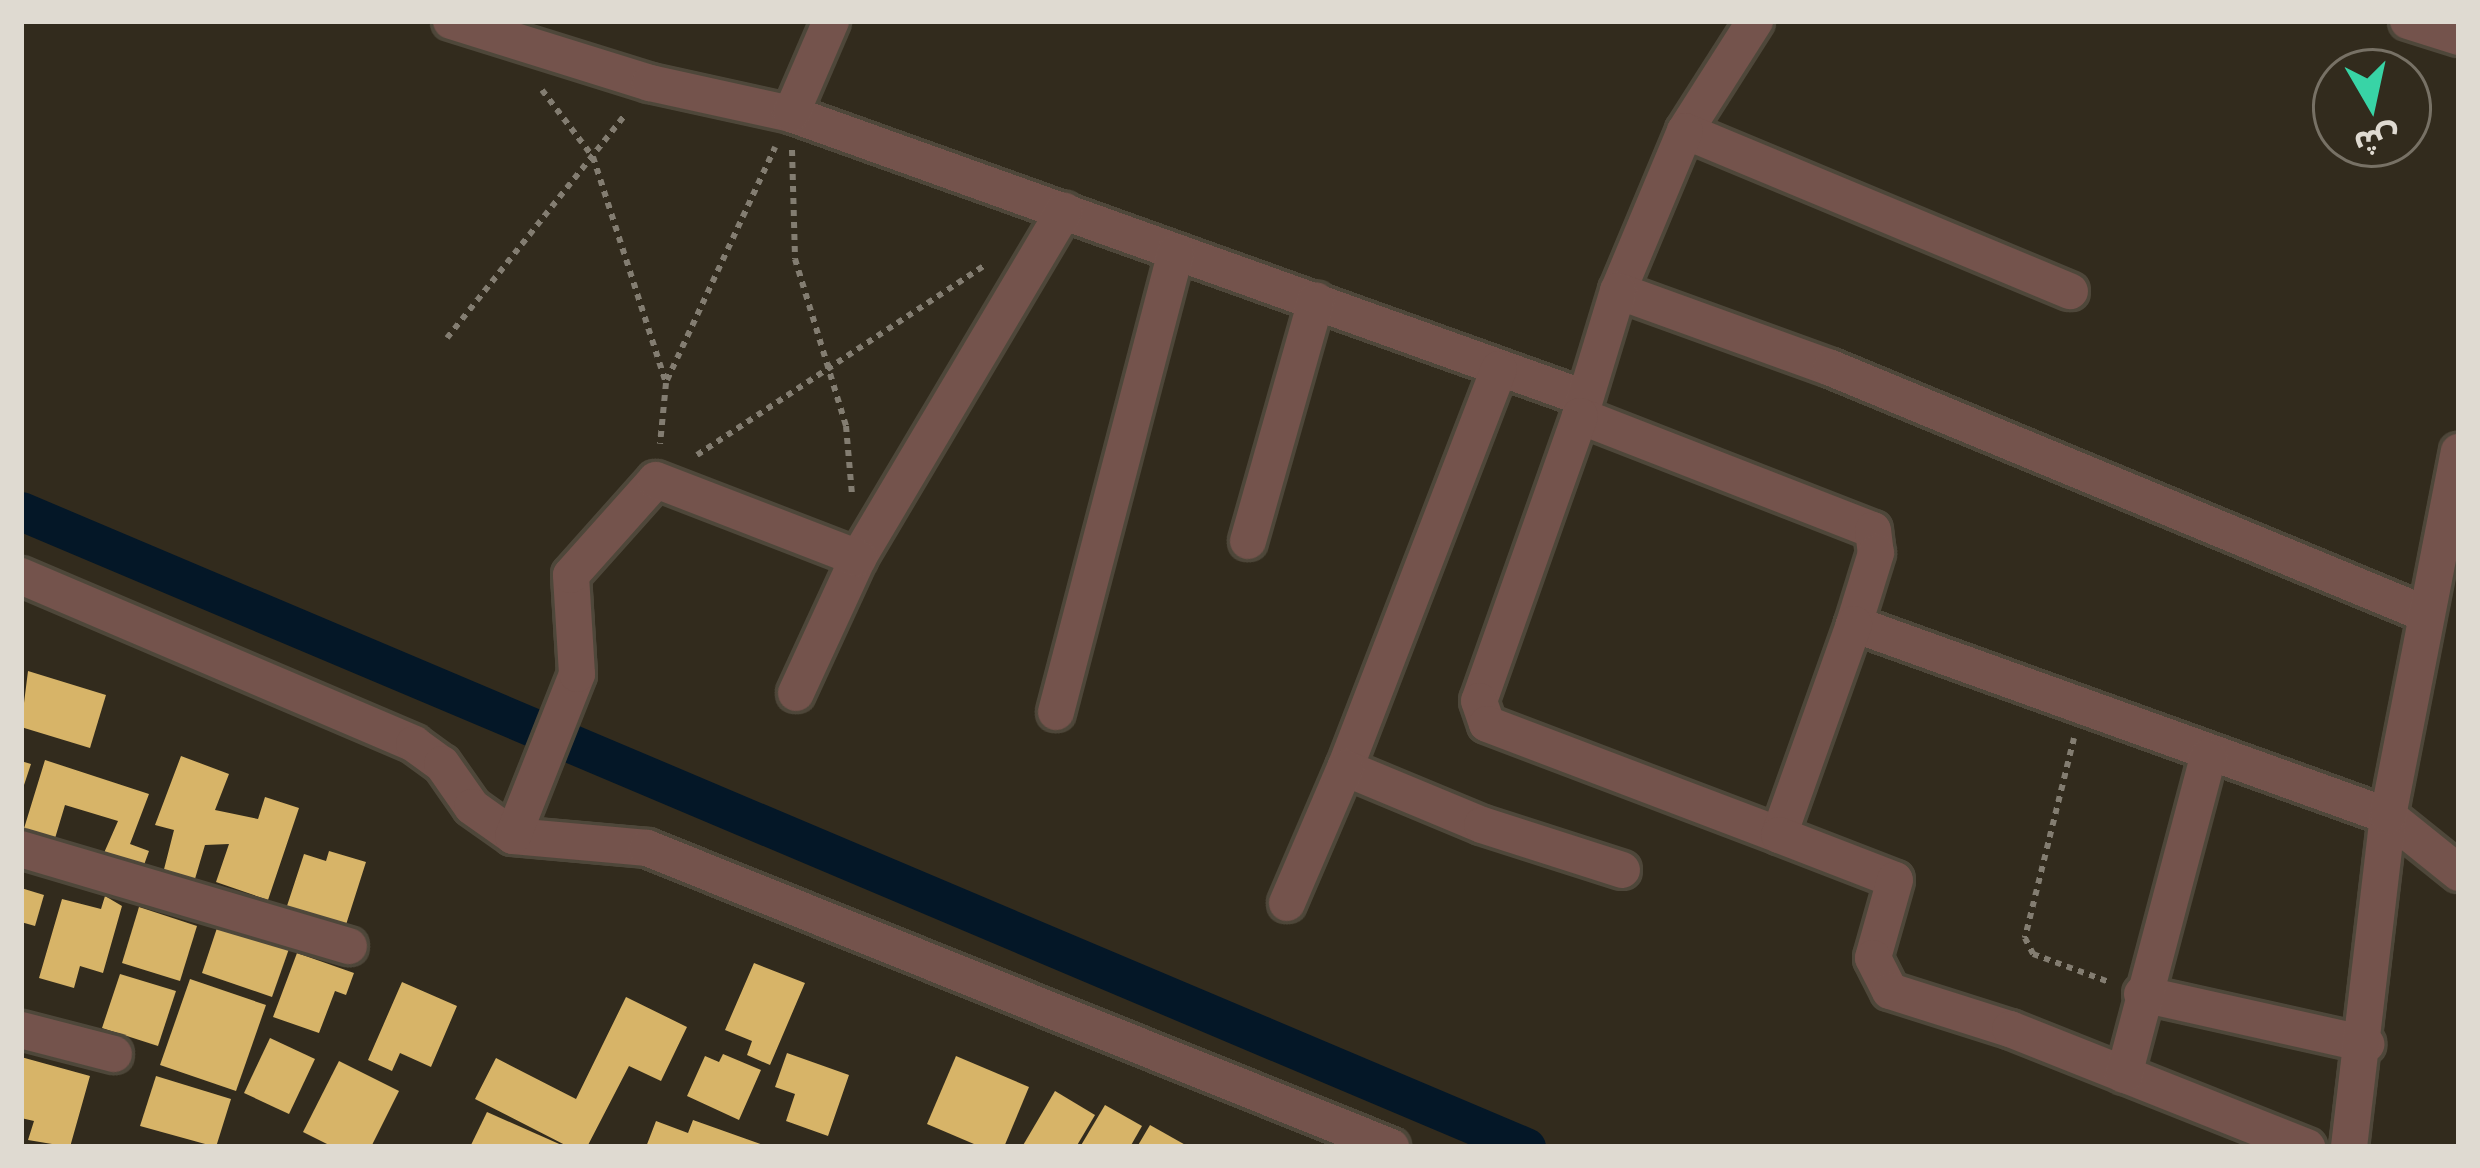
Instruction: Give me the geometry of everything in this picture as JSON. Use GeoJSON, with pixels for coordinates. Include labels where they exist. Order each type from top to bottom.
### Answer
{"type":"FeatureCollection","features":[{"type":"Feature","properties":{"kind":"street"},"geometry":{"type":"LineString","coordinates":[[451,21],[650,83],[791,114],[1316,300],[1499,369],[1873,530],[1876,553],[1779,835]]}},
{"type":"Feature","properties":{"kind":"street"},"geometry":{"type":"LineString","coordinates":[[791,114],[831,21]]}},
{"type":"Feature","properties":{"kind":"street"},"geometry":{"type":"LineString","coordinates":[[1755,21],[1685,131],[1618,291],[1479,700],[1481,717],[1895,880],[1873,958],[1890,991],[2307,1147]]}},
{"type":"Feature","properties":{"kind":"street"},"geometry":{"type":"LineString","coordinates":[[2408,21],[2459,37]]}},
{"type":"Feature","properties":{"kind":"street"},"geometry":{"type":"LineString","coordinates":[[1685,131],[2070,292]]}},
{"type":"Feature","properties":{"kind":"street"},"geometry":{"type":"LineString","coordinates":[[796,693],[858,558],[1064,211]]}},
{"type":"Feature","properties":{"kind":"street"},"geometry":{"type":"LineString","coordinates":[[1056,712],[1176,252]]}},
{"type":"Feature","properties":{"kind":"street"},"geometry":{"type":"LineString","coordinates":[[1618,291],[1832,368],[2423,613]]}},
{"type":"Feature","properties":{"kind":"street"},"geometry":{"type":"LineString","coordinates":[[1248,541],[1316,300]]}},
{"type":"Feature","properties":{"kind":"street"},"geometry":{"type":"LineString","coordinates":[[1288,903],[1499,369]]}},
{"type":"Feature","properties":{"kind":"street"},"geometry":{"type":"LineString","coordinates":[[2349,1147],[2366,1044],[2388,816],[2423,613],[2459,452]]}},
{"type":"Feature","properties":{"kind":"street"},"geometry":{"type":"LineString","coordinates":[[515,831],[578,674],[571,575],[656,480],[858,558]]}},
{"type":"Feature","properties":{"kind":"street"},"geometry":{"type":"LineString","coordinates":[[21,576],[414,744],[442,764],[472,807],[515,831],[647,848],[1391,1147]]}},
{"type":"Feature","properties":{"kind":"street"},"geometry":{"type":"LineString","coordinates":[[1854,624],[2209,758],[2388,816],[2459,873]]}},
{"type":"Feature","properties":{"kind":"street"},"geometry":{"type":"LineString","coordinates":[[2124,1075],[2209,758]]}},
{"type":"Feature","properties":{"kind":"street"},"geometry":{"type":"LineString","coordinates":[[1345,768],[1482,825],[1622,870]]}},
{"type":"Feature","properties":{"kind":"street"},"geometry":{"type":"LineString","coordinates":[[21,849],[349,946]]}},
{"type":"Feature","properties":{"kind":"street"},"geometry":{"type":"LineString","coordinates":[[2142,994],[2366,1044]]}},
{"type":"Feature","properties":{"kind":"street"},"geometry":{"type":"LineString","coordinates":[[21,1030],[114,1054]]}},
{"type":"Feature","properties":{"kind":"path"},"geometry":{"type":"LineString","coordinates":[[505,38],[593,157],[666,383]]}},
{"type":"Feature","properties":{"kind":"path"},"geometry":{"type":"LineString","coordinates":[[447,338],[650,83]]}},
{"type":"Feature","properties":{"kind":"path"},"geometry":{"type":"LineString","coordinates":[[791,114],[795,259],[846,426],[858,558]]}},
{"type":"Feature","properties":{"kind":"path"},"geometry":{"type":"LineString","coordinates":[[656,480],[666,383],[791,114]]}},
{"type":"Feature","properties":{"kind":"path"},"geometry":{"type":"LineString","coordinates":[[656,480],[828,374],[1005,252]]}},
{"type":"Feature","properties":{"kind":"path"},"geometry":{"type":"LineString","coordinates":[[2080,711],[2027,948],[2142,994]]}},
{"type":"Feature","properties":{"kind":"building"},"geometry":{"type":"Polygon","coordinates":[[[28,671],[106,695],[90,748],[21,727],[28,671]]]}},
{"type":"Feature","properties":{"kind":"building"},"geometry":{"type":"Polygon","coordinates":[[[181,756],[229,774],[215,810],[258,819],[265,797],[299,808],[268,900],[216,882],[229,844],[205,845],[192,889],[161,881],[174,830],[155,825],[181,756]]]}},
{"type":"Feature","properties":{"kind":"building"},"geometry":{"type":"Polygon","coordinates":[[[45,760],[149,794],[130,844],[149,851],[140,876],[100,862],[118,821],[65,805],[53,845],[22,835],[45,760]]]}},
{"type":"Feature","properties":{"kind":"building"},"geometry":{"type":"Polygon","coordinates":[[[21,761],[31,764],[22,791],[21,791],[21,761]]]}},
{"type":"Feature","properties":{"kind":"building"},"geometry":{"type":"Polygon","coordinates":[[[329,851],[366,862],[344,931],[285,912],[304,854],[326,861],[329,851]]]}},
{"type":"Feature","properties":{"kind":"building"},"geometry":{"type":"Polygon","coordinates":[[[21,888],[44,895],[35,926],[21,922],[21,888]]]}},
{"type":"Feature","properties":{"kind":"building"},"geometry":{"type":"Polygon","coordinates":[[[105,896],[122,906],[103,973],[80,966],[74,988],[39,978],[62,899],[101,909],[105,896]]]}},
{"type":"Feature","properties":{"kind":"building"},"geometry":{"type":"Polygon","coordinates":[[[139,907],[197,926],[180,981],[122,963],[139,907]]]}},
{"type":"Feature","properties":{"kind":"building"},"geometry":{"type":"Polygon","coordinates":[[[219,922],[290,946],[272,997],[202,973],[219,922]]]}},
{"type":"Feature","properties":{"kind":"building"},"geometry":{"type":"Polygon","coordinates":[[[297,953],[354,973],[346,995],[335,991],[319,1033],[273,1017],[297,953]]]}},
{"type":"Feature","properties":{"kind":"building"},"geometry":{"type":"Polygon","coordinates":[[[754,963],[805,983],[770,1065],[747,1055],[752,1041],[725,1030],[754,963]]]}},
{"type":"Feature","properties":{"kind":"building"},"geometry":{"type":"Polygon","coordinates":[[[120,974],[176,991],[158,1046],[102,1028],[120,974]]]}},
{"type":"Feature","properties":{"kind":"building"},"geometry":{"type":"Polygon","coordinates":[[[190,979],[266,1005],[236,1091],[160,1065],[190,979]]]}},
{"type":"Feature","properties":{"kind":"building"},"geometry":{"type":"Polygon","coordinates":[[[402,982],[457,1006],[431,1067],[400,1053],[392,1071],[368,1060],[402,982]]]}},
{"type":"Feature","properties":{"kind":"building"},"geometry":{"type":"Polygon","coordinates":[[[626,997],[687,1027],[661,1081],[629,1066],[587,1147],[569,1147],[475,1099],[496,1058],[576,1099],[626,997]]]}},
{"type":"Feature","properties":{"kind":"building"},"geometry":{"type":"Polygon","coordinates":[[[270,1038],[315,1059],[289,1114],[244,1093],[270,1038]]]}},
{"type":"Feature","properties":{"kind":"building"},"geometry":{"type":"Polygon","coordinates":[[[787,1053],[849,1075],[828,1136],[786,1121],[795,1094],[775,1087],[787,1053]]]}},
{"type":"Feature","properties":{"kind":"building"},"geometry":{"type":"Polygon","coordinates":[[[723,1054],[761,1070],[739,1120],[687,1096],[705,1056],[719,1062],[723,1054]]]}},
{"type":"Feature","properties":{"kind":"building"},"geometry":{"type":"Polygon","coordinates":[[[956,1056],[1029,1087],[1004,1147],[981,1147],[927,1124],[956,1056]]]}},
{"type":"Feature","properties":{"kind":"building"},"geometry":{"type":"Polygon","coordinates":[[[21,1057],[90,1076],[70,1147],[28,1140],[34,1121],[21,1118],[21,1057]]]}},
{"type":"Feature","properties":{"kind":"building"},"geometry":{"type":"Polygon","coordinates":[[[339,1061],[399,1091],[371,1147],[333,1147],[303,1132],[339,1061]]]}},
{"type":"Feature","properties":{"kind":"building"},"geometry":{"type":"Polygon","coordinates":[[[156,1076],[231,1099],[216,1147],[140,1126],[156,1076]]]}},
{"type":"Feature","properties":{"kind":"building"},"geometry":{"type":"Polygon","coordinates":[[[1055,1091],[1095,1115],[1076,1147],[1022,1147],[1055,1091]]]}},
{"type":"Feature","properties":{"kind":"building"},"geometry":{"type":"Polygon","coordinates":[[[1105,1105],[1142,1126],[1130,1147],[1080,1147],[1105,1105]]]}},
{"type":"Feature","properties":{"kind":"building"},"geometry":{"type":"Polygon","coordinates":[[[487,1112],[566,1147],[470,1147],[487,1112]]]}},
{"type":"Feature","properties":{"kind":"building"},"geometry":{"type":"Polygon","coordinates":[[[693,1120],[766,1147],[646,1147],[656,1121],[688,1133],[693,1120]]]}},
{"type":"Feature","properties":{"kind":"building"},"geometry":{"type":"Polygon","coordinates":[[[1150,1125],[1189,1147],[1137,1147],[1150,1125]]]}},
{"type":"Feature","properties":{"kind":"waterway"},"geometry":{"type":"LineString","coordinates":[[21,511],[1526,1147]]}}]}
